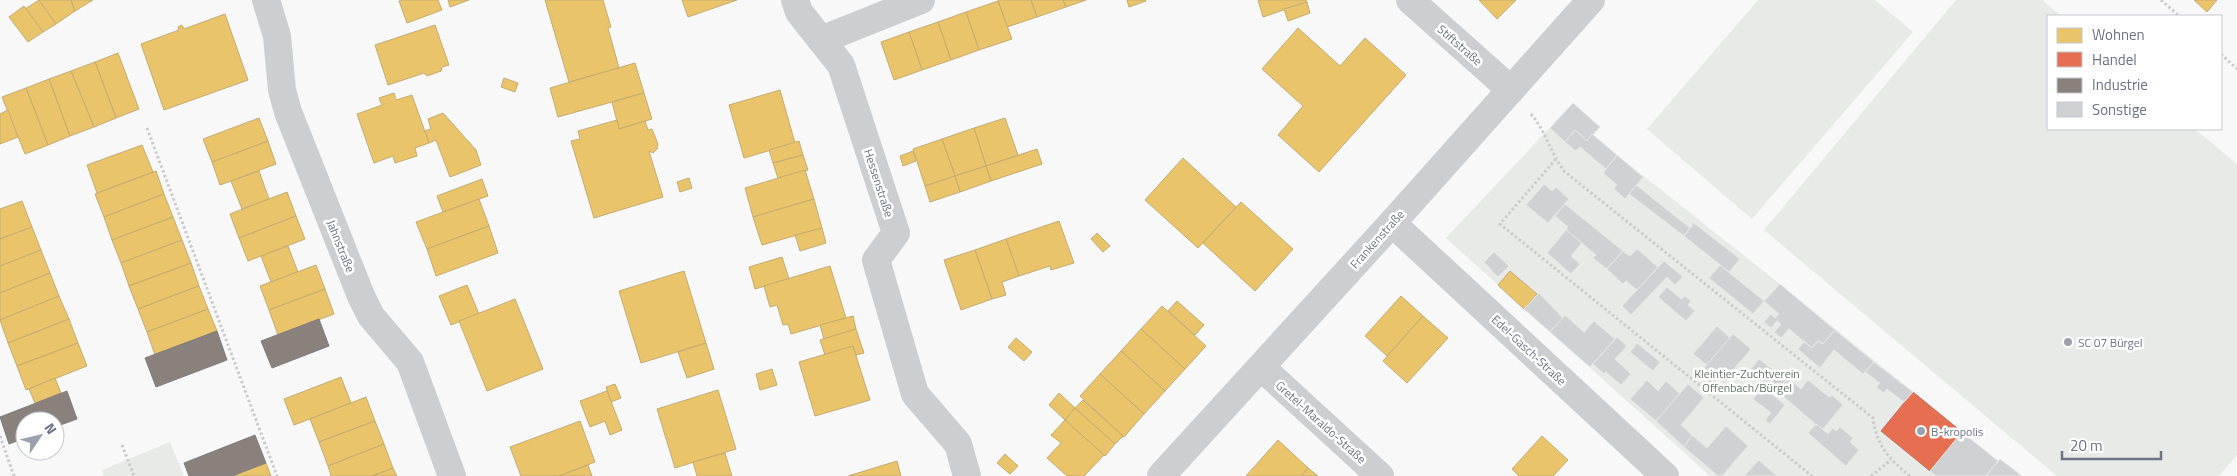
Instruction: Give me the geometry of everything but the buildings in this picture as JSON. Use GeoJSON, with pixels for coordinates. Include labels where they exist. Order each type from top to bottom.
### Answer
{"type":"FeatureCollection","features":[{"type":"Feature","properties":{"kind":"street","name":"Jahnstraße"},"geometry":{"type":"LineString","coordinates":[[266,0],[277,36],[282,90],[288,112],[361,296],[371,316],[410,362],[452,476]]}},
{"type":"Feature","properties":{"kind":"street","name":"Hessenstraße"},"geometry":{"type":"LineString","coordinates":[[795,0],[799,12],[841,65],[896,233],[876,260],[915,394],[958,444],[967,476]]}},
{"type":"Feature","properties":{"kind":"street"},"geometry":{"type":"LineString","coordinates":[[821,40],[921,0]]}},
{"type":"Feature","properties":{"kind":"street","name":"Stiftstraße"},"geometry":{"type":"LineString","coordinates":[[1410,0],[1511,90]]}},
{"type":"Feature","properties":{"kind":"street","name":"Frankenstraße"},"geometry":{"type":"LineString","coordinates":[[1161,476],[1392,223],[1591,0]]}},
{"type":"Feature","properties":{"kind":"street","name":"Edel-Gasch-Straße"},"geometry":{"type":"LineString","coordinates":[[1392,223],[1665,476]]}},
{"type":"Feature","properties":{"kind":"street","name":"Gretel-Maraldo-Straße"},"geometry":{"type":"LineString","coordinates":[[1261,367],[1380,476]]}},
{"type":"Feature","properties":{"kind":"path"},"geometry":{"type":"LineString","coordinates":[[2161,0],[2178,15]]}},
{"type":"Feature","properties":{"kind":"path"},"geometry":{"type":"LineString","coordinates":[[2222,55],[2237,69]]}},
{"type":"Feature","properties":{"kind":"path"},"geometry":{"type":"LineString","coordinates":[[1511,90],[1543,128],[1556,159],[1565,172],[1873,418],[1875,434],[1891,460],[1910,476]]}},
{"type":"Feature","properties":{"kind":"path"},"geometry":{"type":"LineString","coordinates":[[146,128],[277,476]]}},
{"type":"Feature","properties":{"kind":"path"},"geometry":{"type":"LineString","coordinates":[[1556,159],[1500,224],[1812,476]]}},
{"type":"Feature","properties":{"kind":"path"},"geometry":{"type":"LineString","coordinates":[[0,436],[14,476]]}},
{"type":"Feature","properties":{"kind":"path"},"geometry":{"type":"LineString","coordinates":[[122,445],[134,476]]}},
{"type":"Feature","properties":{"kind":"path"},"geometry":{"type":"LineString","coordinates":[[1871,476],[1891,460]]}},
{"type":"Feature","properties":{"kind":"green space"},"geometry":{"type":"Polygon","coordinates":[[[1758,0],[1875,0],[1913,32],[1752,219],[1647,129],[1758,0]]]}},
{"type":"Feature","properties":{"kind":"green space","name":"SC 07 Bürgel"},"geometry":{"type":"Polygon","coordinates":[[[1956,0],[2042,0],[2060,15],[2047,15],[2047,130],[2196,130],[2237,164],[2237,455],[2219,476],[2057,476],[1764,230],[1956,0]]]}},
{"type":"Feature","properties":{"kind":"green space","name":"Kleintier-Zuchtverein Offenbach/Bürgel"},"geometry":{"type":"Polygon","coordinates":[[[1573,103],[1600,127],[1593,135],[2017,476],[1710,476],[1446,238],[1573,103]]]}},
{"type":"Feature","properties":{"kind":"green space"},"geometry":{"type":"Polygon","coordinates":[[[170,442],[184,476],[104,476],[102,470],[170,442]]]}},
{"type":"Feature","properties":{"kind":"place","name":"SC 07 Bürgel"},"geometry":{"type":"Point","coordinates":[2068,342]}},
{"type":"Feature","properties":{"kind":"place","name":"B-kropolis"},"geometry":{"type":"Point","coordinates":[1921,431]}}]}
